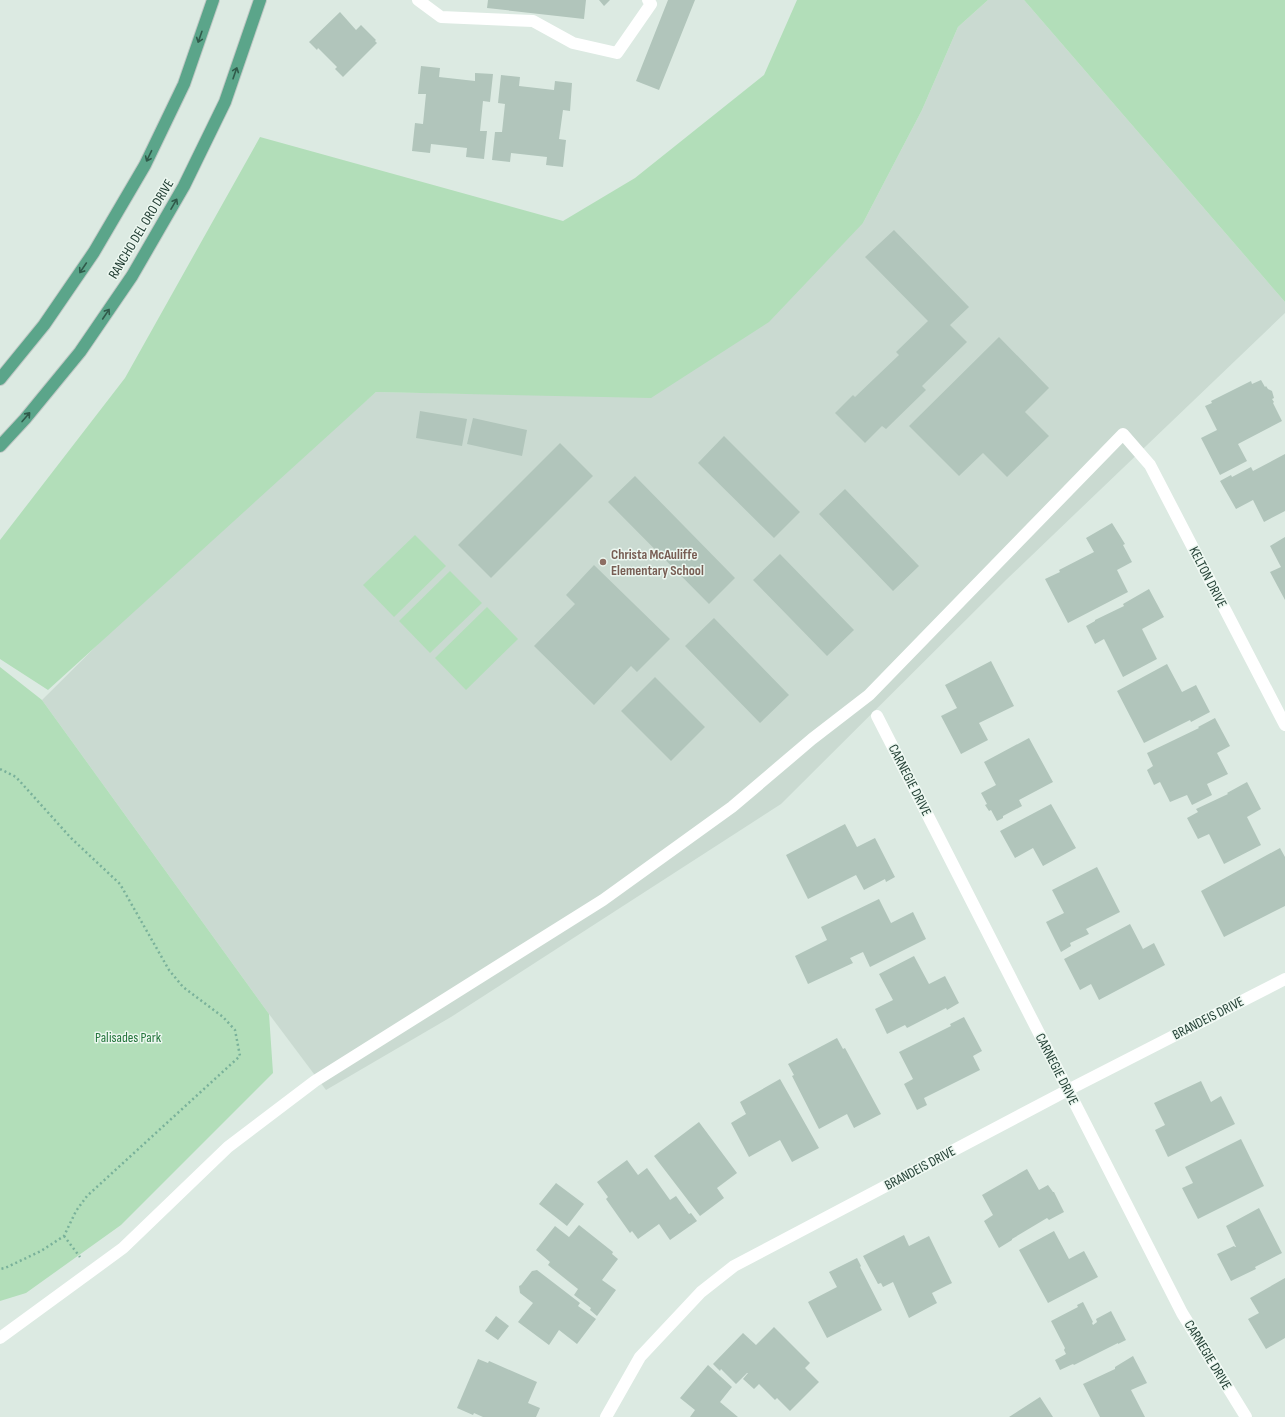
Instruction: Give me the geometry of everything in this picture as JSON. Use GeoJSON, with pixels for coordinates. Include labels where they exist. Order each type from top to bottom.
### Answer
{"type":"FeatureCollection","features":[{"type":"Feature","properties":{"kind":"main road","name":"RANCHO DEL ORO DRIVE"},"geometry":{"type":"LineString","coordinates":[[0,379],[44,325],[82,270],[145,165],[184,84],[213,0]]}},
{"type":"Feature","properties":{"kind":"main road","name":"RANCHO DEL ORO DRIVE"},"geometry":{"type":"LineString","coordinates":[[0,446],[25,419],[80,352],[136,269],[184,186],[225,102],[260,0]]}},
{"type":"Feature","properties":{"kind":"street"},"geometry":{"type":"LineString","coordinates":[[418,0],[441,17],[533,21],[573,43],[617,53],[651,1]]}},
{"type":"Feature","properties":{"kind":"street","name":"KELTON DRIVE"},"geometry":{"type":"LineString","coordinates":[[91,1271],[123,1248],[228,1147],[315,1081],[603,900],[732,807],[812,739],[869,696],[1123,434],[1150,465],[1285,725]]}},
{"type":"Feature","properties":{"kind":"street","name":"CARNEGIE DRIVE"},"geometry":{"type":"LineString","coordinates":[[877,716],[1182,1313],[1245,1416]]}},
{"type":"Feature","properties":{"kind":"street","name":"BRANDEIS DRIVE"},"geometry":{"type":"LineString","coordinates":[[606,1417],[640,1356],[701,1292],[734,1266],[1068,1090],[1285,979]]}},
{"type":"Feature","properties":{"kind":"street"},"geometry":{"type":"LineString","coordinates":[[0,1338],[91,1271]]}},
{"type":"Feature","properties":{"kind":"path"},"geometry":{"type":"LineString","coordinates":[[0,769],[16,777],[71,838],[120,884],[169,970],[183,987],[223,1017],[235,1030],[240,1056],[87,1196],[76,1211],[64,1236],[42,1251],[0,1269]]}},
{"type":"Feature","properties":{"kind":"path"},"geometry":{"type":"LineString","coordinates":[[64,1236],[91,1271]]}},
{"type":"Feature","properties":{"kind":"shaded area","name":"Christa McAuliffe Elementary School"},"geometry":{"type":"Polygon","coordinates":[[[988,0],[1024,0],[1285,302],[1285,313],[1007,579],[781,804],[451,1017],[326,1090],[269,1014],[42,700],[199,544],[376,392],[482,394],[863,223],[922,110],[958,27],[988,0]]]}},
{"type":"Feature","properties":{"kind":"green space"},"geometry":{"type":"Polygon","coordinates":[[[797,0],[988,0],[958,27],[922,110],[863,223],[769,322],[651,398],[376,392],[48,690],[0,659],[0,540],[125,378],[260,137],[563,221],[635,178],[764,75],[797,0]]]}},
{"type":"Feature","properties":{"kind":"green space"},"geometry":{"type":"Polygon","coordinates":[[[1024,0],[1285,0],[1285,302],[1024,0]]]}},
{"type":"Feature","properties":{"kind":"green space"},"geometry":{"type":"Polygon","coordinates":[[[415,535],[446,566],[394,617],[363,585],[415,535]]]}},
{"type":"Feature","properties":{"kind":"green space"},"geometry":{"type":"Polygon","coordinates":[[[450,571],[482,603],[430,653],[399,621],[450,571]]]}},
{"type":"Feature","properties":{"kind":"green space"},"geometry":{"type":"Polygon","coordinates":[[[487,607],[518,639],[466,690],[435,658],[487,607]]]}},
{"type":"Feature","properties":{"kind":"green space","name":"Palisades Park"},"geometry":{"type":"Polygon","coordinates":[[[0,667],[42,700],[269,1014],[273,1073],[121,1225],[26,1293],[0,1301],[0,667]]]}},
{"type":"Feature","properties":{"kind":"building"},"geometry":{"type":"Polygon","coordinates":[[[488,0],[586,0],[584,19],[487,8],[488,0]]]}},
{"type":"Feature","properties":{"kind":"building"},"geometry":{"type":"Polygon","coordinates":[[[599,0],[610,0],[604,6],[599,0]]]}},
{"type":"Feature","properties":{"kind":"building"},"geometry":{"type":"Polygon","coordinates":[[[668,0],[695,0],[659,90],[636,81],[668,0]]]}},
{"type":"Feature","properties":{"kind":"building"},"geometry":{"type":"Polygon","coordinates":[[[340,12],[356,30],[361,25],[376,40],[375,41],[377,43],[343,77],[335,69],[337,67],[318,48],[317,50],[309,42],[340,12]]]}},
{"type":"Feature","properties":{"kind":"building"},"geometry":{"type":"Polygon","coordinates":[[[421,66],[440,68],[439,77],[475,81],[475,73],[493,74],[490,102],[483,101],[480,131],[487,131],[484,159],[466,157],[467,148],[431,144],[430,153],[412,151],[415,123],[423,124],[426,94],[418,94],[421,66]]]}},
{"type":"Feature","properties":{"kind":"building"},"geometry":{"type":"Polygon","coordinates":[[[501,75],[520,77],[519,86],[554,90],[555,81],[572,83],[570,111],[563,110],[559,139],[566,140],[563,167],[546,165],[547,157],[511,153],[510,162],[492,160],[495,132],[502,132],[505,104],[498,103],[501,75]]]}},
{"type":"Feature","properties":{"kind":"building"},"geometry":{"type":"Polygon","coordinates":[[[894,230],[969,307],[950,325],[967,342],[922,386],[926,390],[886,429],[882,426],[865,443],[835,413],[853,395],[855,397],[899,355],[896,352],[928,321],[865,257],[894,230]]]}},
{"type":"Feature","properties":{"kind":"building"},"geometry":{"type":"Polygon","coordinates":[[[999,337],[1049,388],[1025,412],[1049,436],[1007,477],[983,453],[959,476],[909,426],[999,337]]]}},
{"type":"Feature","properties":{"kind":"building"},"geometry":{"type":"Polygon","coordinates":[[[1261,380],[1265,387],[1266,386],[1272,391],[1274,398],[1272,399],[1274,402],[1273,403],[1282,421],[1238,444],[1247,461],[1220,475],[1201,438],[1217,430],[1205,406],[1212,403],[1211,401],[1251,381],[1252,384],[1261,380]]]}},
{"type":"Feature","properties":{"kind":"building"},"geometry":{"type":"Polygon","coordinates":[[[420,411],[467,419],[462,446],[416,438],[420,411]]]}},
{"type":"Feature","properties":{"kind":"building"},"geometry":{"type":"Polygon","coordinates":[[[473,418],[527,430],[522,456],[467,444],[473,418]]]}},
{"type":"Feature","properties":{"kind":"building"},"geometry":{"type":"Polygon","coordinates":[[[724,436],[800,512],[774,538],[698,463],[724,436]]]}},
{"type":"Feature","properties":{"kind":"building"},"geometry":{"type":"Polygon","coordinates":[[[560,443],[593,476],[491,578],[458,545],[560,443]]]}},
{"type":"Feature","properties":{"kind":"building"},"geometry":{"type":"Polygon","coordinates":[[[1285,454],[1285,511],[1264,522],[1253,500],[1236,509],[1220,481],[1231,475],[1232,477],[1251,467],[1253,471],[1285,454]]]}},
{"type":"Feature","properties":{"kind":"building"},"geometry":{"type":"Polygon","coordinates":[[[635,476],[735,578],[709,604],[608,502],[635,476]]]}},
{"type":"Feature","properties":{"kind":"building"},"geometry":{"type":"Polygon","coordinates":[[[845,489],[919,566],[893,591],[819,514],[845,489]]]}},
{"type":"Feature","properties":{"kind":"building"},"geometry":{"type":"Polygon","coordinates":[[[1112,523],[1125,544],[1123,545],[1132,562],[1117,570],[1128,592],[1068,623],[1045,579],[1094,552],[1086,538],[1112,523]]]}},
{"type":"Feature","properties":{"kind":"building"},"geometry":{"type":"Polygon","coordinates":[[[1285,537],[1285,600],[1270,572],[1281,567],[1270,546],[1285,537]]]}},
{"type":"Feature","properties":{"kind":"building"},"geometry":{"type":"Polygon","coordinates":[[[780,554],[854,630],[827,656],[753,580],[780,554]]]}},
{"type":"Feature","properties":{"kind":"building"},"geometry":{"type":"Polygon","coordinates":[[[594,565],[670,639],[637,672],[631,666],[594,705],[534,646],[575,604],[566,595],[594,565]]]}},
{"type":"Feature","properties":{"kind":"building"},"geometry":{"type":"Polygon","coordinates":[[[1149,589],[1164,617],[1142,629],[1157,659],[1123,677],[1104,639],[1095,644],[1086,626],[1124,606],[1123,604],[1149,589]]]}},
{"type":"Feature","properties":{"kind":"building"},"geometry":{"type":"Polygon","coordinates":[[[714,618],[789,695],[760,723],[685,646],[714,618]]]}},
{"type":"Feature","properties":{"kind":"building"},"geometry":{"type":"Polygon","coordinates":[[[991,661],[1014,706],[979,723],[988,740],[961,754],[941,716],[957,708],[945,685],[991,661]]]}},
{"type":"Feature","properties":{"kind":"building"},"geometry":{"type":"Polygon","coordinates":[[[1167,664],[1182,692],[1196,685],[1210,712],[1191,722],[1190,720],[1144,743],[1117,691],[1167,664]]]}},
{"type":"Feature","properties":{"kind":"building"},"geometry":{"type":"Polygon","coordinates":[[[655,677],[705,727],[671,761],[621,711],[655,677]]]}},
{"type":"Feature","properties":{"kind":"building"},"geometry":{"type":"Polygon","coordinates":[[[1215,718],[1230,746],[1217,753],[1228,774],[1207,784],[1212,795],[1192,805],[1187,795],[1170,802],[1160,782],[1154,785],[1147,770],[1153,766],[1147,753],[1199,728],[1198,727],[1215,718]]]}},
{"type":"Feature","properties":{"kind":"building"},"geometry":{"type":"Polygon","coordinates":[[[1029,738],[1053,782],[1019,800],[1022,806],[1003,816],[1003,818],[997,821],[991,810],[989,811],[985,805],[987,804],[981,793],[996,785],[984,762],[1029,738]]]}},
{"type":"Feature","properties":{"kind":"building"},"geometry":{"type":"Polygon","coordinates":[[[1247,782],[1261,809],[1247,817],[1261,845],[1224,864],[1209,834],[1198,839],[1187,818],[1198,812],[1196,809],[1228,794],[1227,793],[1247,782]]]}},
{"type":"Feature","properties":{"kind":"building"},"geometry":{"type":"Polygon","coordinates":[[[1051,804],[1076,848],[1043,866],[1033,848],[1015,858],[1000,831],[1051,804]]]}},
{"type":"Feature","properties":{"kind":"building"},"geometry":{"type":"Polygon","coordinates":[[[845,824],[857,847],[875,838],[895,877],[886,882],[885,879],[864,890],[856,875],[808,899],[786,855],[845,824]]]}},
{"type":"Feature","properties":{"kind":"building"},"geometry":{"type":"Polygon","coordinates":[[[1280,848],[1285,857],[1285,906],[1224,937],[1201,891],[1280,848]]]}},
{"type":"Feature","properties":{"kind":"building"},"geometry":{"type":"Polygon","coordinates":[[[1097,867],[1120,912],[1086,929],[1089,934],[1070,943],[1071,946],[1061,952],[1046,922],[1064,913],[1052,890],[1097,867]]]}},
{"type":"Feature","properties":{"kind":"building"},"geometry":{"type":"Polygon","coordinates":[[[879,899],[891,923],[913,912],[926,939],[870,967],[863,952],[850,958],[853,963],[808,984],[795,956],[827,940],[821,927],[879,899]]]}},
{"type":"Feature","properties":{"kind":"building"},"geometry":{"type":"Polygon","coordinates":[[[1130,924],[1143,949],[1154,943],[1165,965],[1099,1000],[1091,984],[1080,990],[1064,959],[1130,924]]]}},
{"type":"Feature","properties":{"kind":"building"},"geometry":{"type":"Polygon","coordinates":[[[914,956],[929,984],[945,976],[959,1003],[907,1028],[905,1025],[887,1034],[875,1009],[893,1000],[879,974],[914,956]]]}},
{"type":"Feature","properties":{"kind":"building"},"geometry":{"type":"Polygon","coordinates":[[[964,1017],[982,1051],[973,1056],[980,1070],[924,1098],[927,1105],[917,1110],[904,1084],[913,1079],[899,1052],[951,1026],[950,1024],[964,1017]]]}},
{"type":"Feature","properties":{"kind":"building"},"geometry":{"type":"Polygon","coordinates":[[[837,1038],[843,1049],[845,1048],[881,1114],[854,1128],[847,1114],[819,1129],[792,1076],[794,1075],[788,1064],[837,1038]]]}},
{"type":"Feature","properties":{"kind":"building"},"geometry":{"type":"Polygon","coordinates":[[[780,1079],[819,1148],[792,1162],[780,1140],[749,1157],[731,1123],[746,1114],[740,1102],[780,1079]]]}},
{"type":"Feature","properties":{"kind":"building"},"geometry":{"type":"Polygon","coordinates":[[[1201,1081],[1211,1102],[1221,1096],[1235,1124],[1168,1157],[1155,1130],[1165,1125],[1154,1103],[1201,1081]]]}},
{"type":"Feature","properties":{"kind":"building"},"geometry":{"type":"Polygon","coordinates":[[[699,1122],[737,1173],[717,1188],[724,1198],[700,1216],[654,1156],[699,1122]]]}},
{"type":"Feature","properties":{"kind":"building"},"geometry":{"type":"Polygon","coordinates":[[[1241,1139],[1264,1186],[1198,1219],[1182,1188],[1193,1183],[1185,1167],[1241,1139]]]}},
{"type":"Feature","properties":{"kind":"building"},"geometry":{"type":"Polygon","coordinates":[[[627,1160],[638,1175],[647,1168],[670,1200],[676,1196],[689,1214],[691,1213],[697,1221],[670,1240],[659,1224],[638,1239],[632,1231],[630,1233],[606,1199],[608,1197],[597,1182],[627,1160]]]}},
{"type":"Feature","properties":{"kind":"building"},"geometry":{"type":"Polygon","coordinates":[[[1027,1169],[1039,1190],[1048,1185],[1054,1192],[1064,1212],[1049,1220],[1047,1218],[999,1248],[984,1221],[993,1215],[982,1195],[1027,1169]]]}},
{"type":"Feature","properties":{"kind":"building"},"geometry":{"type":"Polygon","coordinates":[[[556,1183],[584,1204],[567,1226],[539,1204],[556,1183]]]}},
{"type":"Feature","properties":{"kind":"building"},"geometry":{"type":"Polygon","coordinates":[[[1259,1208],[1282,1253],[1255,1267],[1256,1269],[1231,1281],[1217,1254],[1234,1246],[1236,1247],[1226,1226],[1259,1208]]]}},
{"type":"Feature","properties":{"kind":"building"},"geometry":{"type":"Polygon","coordinates":[[[579,1225],[613,1252],[612,1254],[618,1259],[602,1280],[616,1290],[597,1316],[590,1310],[591,1308],[574,1295],[578,1289],[548,1265],[550,1262],[536,1250],[555,1226],[569,1237],[579,1225]]]}},
{"type":"Feature","properties":{"kind":"building"},"geometry":{"type":"Polygon","coordinates":[[[1054,1231],[1069,1259],[1084,1251],[1098,1277],[1048,1303],[1019,1250],[1054,1231]]]}},
{"type":"Feature","properties":{"kind":"building"},"geometry":{"type":"Polygon","coordinates":[[[904,1235],[909,1246],[929,1236],[952,1283],[932,1293],[937,1303],[909,1318],[893,1282],[883,1287],[881,1283],[878,1284],[863,1256],[904,1235]]]}},
{"type":"Feature","properties":{"kind":"building"},"geometry":{"type":"Polygon","coordinates":[[[857,1258],[882,1310],[827,1338],[808,1302],[837,1287],[829,1272],[857,1258]]]}},
{"type":"Feature","properties":{"kind":"building"},"geometry":{"type":"Polygon","coordinates":[[[537,1270],[580,1303],[578,1306],[596,1319],[577,1344],[559,1330],[549,1345],[518,1322],[533,1303],[520,1293],[519,1286],[532,1271],[537,1270]]]}},
{"type":"Feature","properties":{"kind":"building"},"geometry":{"type":"Polygon","coordinates":[[[1285,1278],[1285,1338],[1266,1349],[1248,1319],[1259,1313],[1250,1298],[1285,1278]]]}},
{"type":"Feature","properties":{"kind":"building"},"geometry":{"type":"Polygon","coordinates":[[[1083,1302],[1093,1325],[1097,1322],[1096,1319],[1111,1311],[1126,1340],[1074,1365],[1073,1364],[1060,1370],[1055,1360],[1066,1354],[1064,1350],[1065,1348],[1051,1321],[1078,1307],[1077,1305],[1083,1302]]]}},
{"type":"Feature","properties":{"kind":"building"},"geometry":{"type":"Polygon","coordinates":[[[496,1316],[509,1326],[498,1340],[485,1331],[496,1316]]]}},
{"type":"Feature","properties":{"kind":"building"},"geometry":{"type":"Polygon","coordinates":[[[774,1327],[810,1363],[805,1368],[819,1382],[790,1411],[777,1398],[775,1400],[759,1384],[754,1389],[743,1379],[748,1373],[736,1384],[721,1369],[720,1371],[713,1364],[743,1333],[756,1345],[774,1327]]]}},
{"type":"Feature","properties":{"kind":"building"},"geometry":{"type":"Polygon","coordinates":[[[1133,1356],[1147,1383],[1131,1390],[1145,1417],[1100,1417],[1083,1384],[1115,1369],[1115,1367],[1133,1356]]]}},
{"type":"Feature","properties":{"kind":"building"},"geometry":{"type":"Polygon","coordinates":[[[478,1359],[488,1363],[489,1361],[537,1382],[528,1403],[540,1408],[536,1417],[483,1417],[474,1413],[473,1415],[457,1408],[478,1359]]]}},
{"type":"Feature","properties":{"kind":"building"},"geometry":{"type":"Polygon","coordinates":[[[708,1365],[732,1387],[720,1402],[738,1417],[690,1417],[695,1410],[680,1398],[708,1365]]]}},
{"type":"Feature","properties":{"kind":"building"},"geometry":{"type":"Polygon","coordinates":[[[1040,1397],[1053,1417],[1009,1417],[1040,1397]]]}},
{"type":"Feature","properties":{"kind":"place","name":"Christa McAuliffe Elementary School"},"geometry":{"type":"Point","coordinates":[603,562]}}]}
